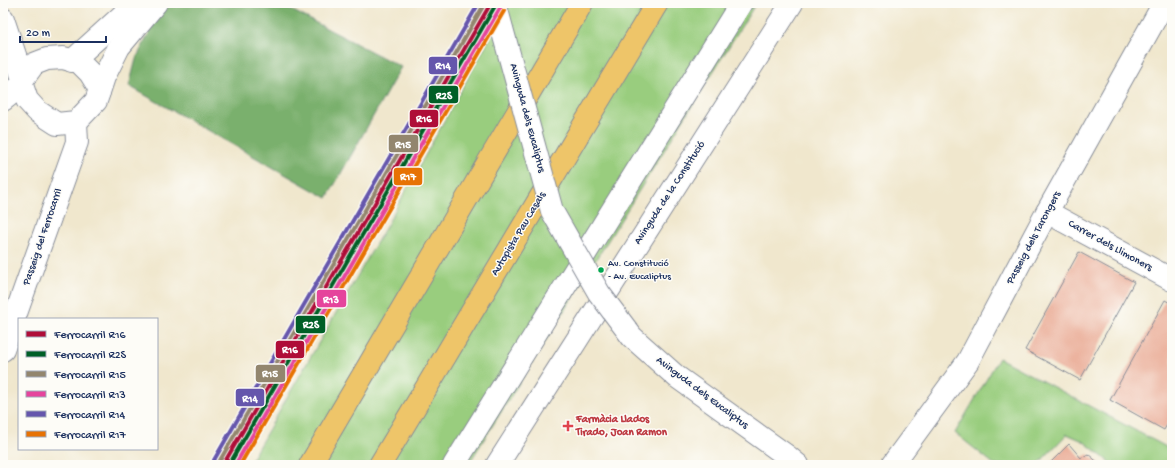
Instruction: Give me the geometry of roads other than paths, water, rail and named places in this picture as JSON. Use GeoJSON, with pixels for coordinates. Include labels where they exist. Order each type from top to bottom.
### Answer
{"type":"FeatureCollection","features":[{"type":"Feature","properties":{"kind":"highway"},"geometry":{"type":"LineString","coordinates":[[310,465],[582,3]]}},
{"type":"Feature","properties":{"kind":"highway","name":"Autopista Pau Casals"},"geometry":{"type":"LineString","coordinates":[[380,465],[657,3]]}},
{"type":"Feature","properties":{"kind":"street"},"geometry":{"type":"LineString","coordinates":[[72,61],[136,3]]}},
{"type":"Feature","properties":{"kind":"street"},"geometry":{"type":"LineString","coordinates":[[3,19],[27,100],[37,111],[57,124],[76,122],[96,101],[104,77],[119,47],[156,3]]}},
{"type":"Feature","properties":{"kind":"street","name":"Avinguda dels Eucaliptus"},"geometry":{"type":"LineString","coordinates":[[495,3],[552,211],[599,293],[632,337],[677,377],[792,461]]}},
{"type":"Feature","properties":{"kind":"street"},"geometry":{"type":"LineString","coordinates":[[454,465],[741,3]]}},
{"type":"Feature","properties":{"kind":"street","name":"Avinguda de la Constitució"},"geometry":{"type":"LineString","coordinates":[[497,465],[792,3]]}},
{"type":"Feature","properties":{"kind":"street","name":"Passeig dels Tarongers"},"geometry":{"type":"LineString","coordinates":[[892,465],[968,361],[1047,212],[1164,3]]}},
{"type":"Feature","properties":{"kind":"street"},"geometry":{"type":"LineString","coordinates":[[3,100],[22,82],[34,64],[47,59],[63,58],[79,62],[90,73],[98,86],[99,92]]}},
{"type":"Feature","properties":{"kind":"street","name":"Passeig del Ferrocarril"},"geometry":{"type":"LineString","coordinates":[[3,350],[77,142],[76,122]]}},
{"type":"Feature","properties":{"kind":"street","name":"Carrer dels Llimoners"},"geometry":{"type":"LineString","coordinates":[[1047,212],[1172,280]]}},
{"type":"Feature","properties":{"kind":"rail line","name":"R14"},"geometry":{"type":"LineString","coordinates":[[214,460],[479,3]]}},
{"type":"Feature","properties":{"kind":"rail line","name":"R15"},"geometry":{"type":"LineString","coordinates":[[219,462],[485,3]]}},
{"type":"Feature","properties":{"kind":"rail line","name":"R16"},"geometry":{"type":"LineString","coordinates":[[223,465],[491,3]]}},
{"type":"Feature","properties":{"kind":"rail line","name":"R2S"},"geometry":{"type":"LineString","coordinates":[[229,465],[495,6]]}},
{"type":"Feature","properties":{"kind":"rail line","name":"R13"},"geometry":{"type":"LineString","coordinates":[[235,465],[500,8]]}},
{"type":"Feature","properties":{"kind":"rail line","name":"R17"},"geometry":{"type":"LineString","coordinates":[[240,465],[504,11]]}},
{"type":"Feature","properties":{"kind":"place","name":"Av. Constitució - Av. Eucaliptus"},"geometry":{"type":"Point","coordinates":[601,270]}},
{"type":"Feature","properties":{"kind":"place","name":"Farmàcia Llados Tirado, Joan Ramon"},"geometry":{"type":"Point","coordinates":[568,426]}}]}
